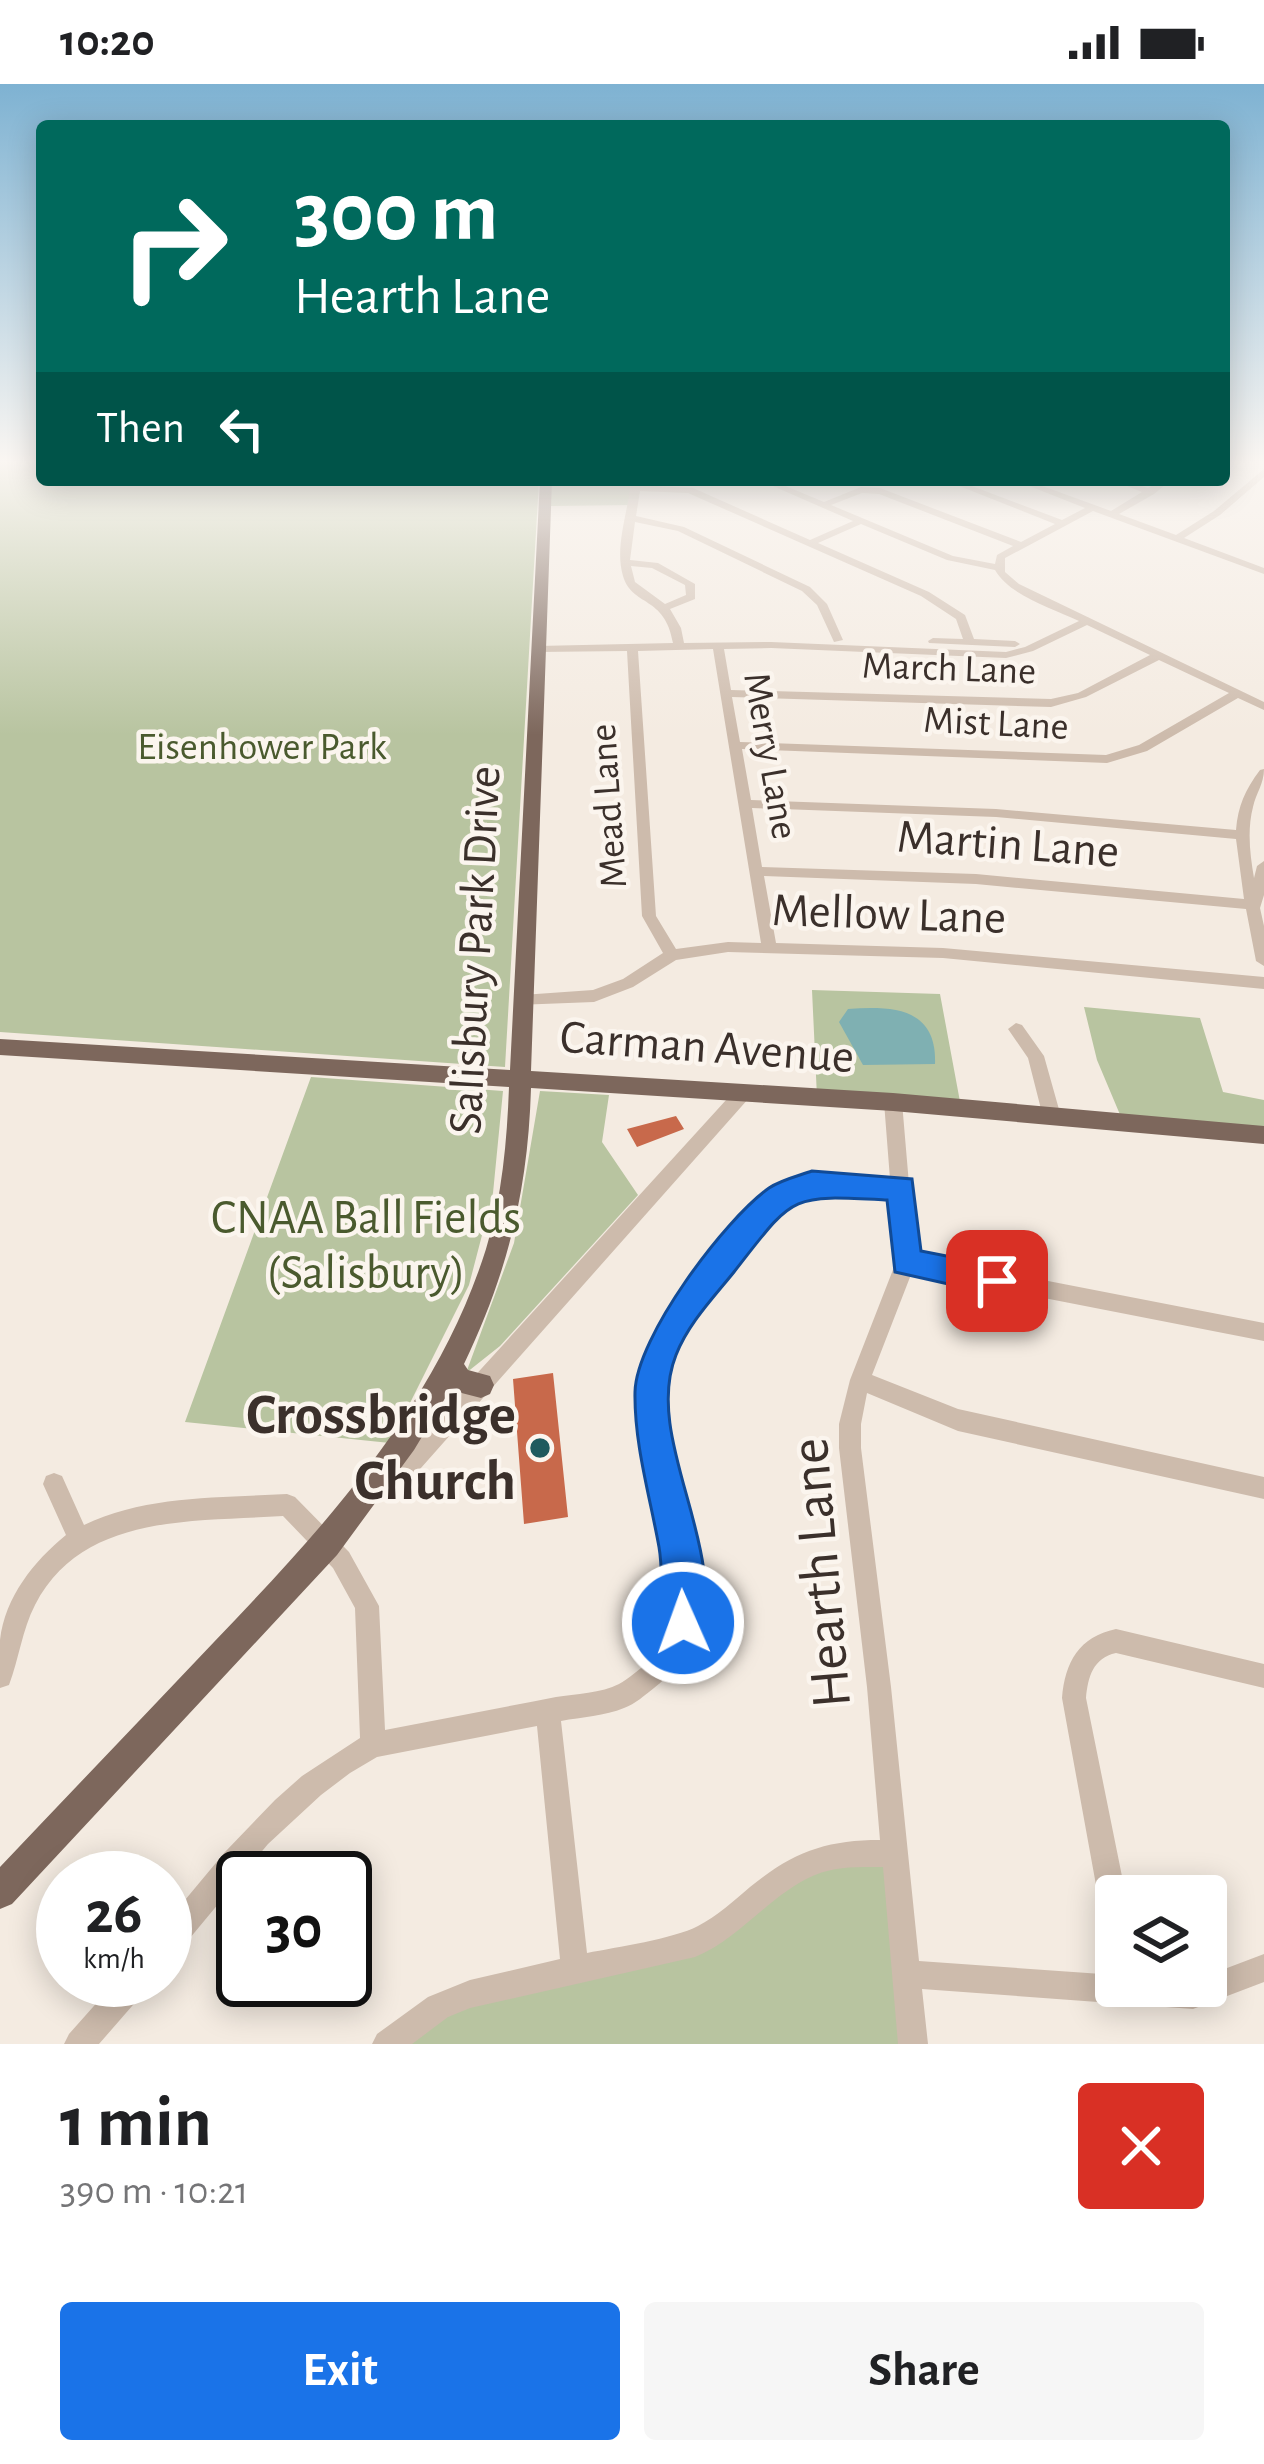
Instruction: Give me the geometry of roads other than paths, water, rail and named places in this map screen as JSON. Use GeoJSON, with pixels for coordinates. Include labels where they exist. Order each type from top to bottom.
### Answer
{"type":"FeatureCollection","features":[{"type":"Feature","properties":{"kind":"main road","name":"Salisbury Park Drive"},"geometry":{"type":"LineString","coordinates":[[0,1892],[327,1545],[372,1489],[466,1335],[500,1240],[516,1156],[543,551]]}},
{"type":"Feature","properties":{"kind":"main road","name":"Carman Avenue"},"geometry":{"type":"LineString","coordinates":[[0,1047],[893,1102],[1264,1135]]}},
{"type":"Feature","properties":{"kind":"main road"},"geometry":{"type":"LineString","coordinates":[[450,1366],[460,1382],[481,1385]]}},
{"type":"Feature","properties":{"kind":"street"},"geometry":{"type":"LineString","coordinates":[[627,551],[631,584],[667,608],[676,620],[680,646]]}},
{"type":"Feature","properties":{"kind":"street"},"geometry":{"type":"LineString","coordinates":[[728,551],[806,589],[822,604],[838,640]]}},
{"type":"Feature","properties":{"kind":"street"},"geometry":{"type":"LineString","coordinates":[[830,551],[943,602],[961,617],[970,642]]}},
{"type":"Feature","properties":{"kind":"street"},"geometry":{"type":"LineString","coordinates":[[934,551],[960,562],[996,567],[1015,586],[1264,706]]}},
{"type":"Feature","properties":{"kind":"street"},"geometry":{"type":"LineString","coordinates":[[996,567],[1009,551]]}},
{"type":"Feature","properties":{"kind":"street"},"geometry":{"type":"LineString","coordinates":[[1213,551],[1264,571]]}},
{"type":"Feature","properties":{"kind":"street"},"geometry":{"type":"LineString","coordinates":[[628,563],[654,565],[690,584],[691,597],[667,608]]}},
{"type":"Feature","properties":{"kind":"street"},"geometry":{"type":"LineString","coordinates":[[771,645],[991,655],[1021,652],[1087,621]]}},
{"type":"Feature","properties":{"kind":"street"},"geometry":{"type":"LineString","coordinates":[[538,649],[838,640],[1050,640]]}},
{"type":"Feature","properties":{"kind":"street","name":"Merry Lane"},"geometry":{"type":"LineString","coordinates":[[718,646],[769,948]]}},
{"type":"Feature","properties":{"kind":"street","name":"Mead Lane"},"geometry":{"type":"LineString","coordinates":[[632,647],[649,916],[672,955]]}},
{"type":"Feature","properties":{"kind":"street","name":"March Lane"},"geometry":{"type":"LineString","coordinates":[[725,693],[1051,703],[1082,695],[1159,655]]}},
{"type":"Feature","properties":{"kind":"street","name":"Mist Lane"},"geometry":{"type":"LineString","coordinates":[[734,745],[1107,759],[1143,748],[1238,693]]}},
{"type":"Feature","properties":{"kind":"street"},"geometry":{"type":"LineString","coordinates":[[1264,773],[1248,799],[1243,835],[1264,962]]}},
{"type":"Feature","properties":{"kind":"street"},"geometry":{"type":"LineString","coordinates":[[744,804],[996,813],[1243,835]]}},
{"type":"Feature","properties":{"kind":"street"},"geometry":{"type":"LineString","coordinates":[[1255,905],[1264,866]]}},
{"type":"Feature","properties":{"kind":"street","name":"Martin Lane"},"geometry":{"type":"LineString","coordinates":[[756,871],[976,879],[1255,905]]}},
{"type":"Feature","properties":{"kind":"street","name":"Mellow Lane"},"geometry":{"type":"LineString","coordinates":[[522,1001],[605,993],[672,955],[706,948],[1009,958],[1264,983]]}},
{"type":"Feature","properties":{"kind":"street"},"geometry":{"type":"LineString","coordinates":[[1016,1029],[1036,1056],[1051,1113]]}},
{"type":"Feature","properties":{"kind":"street"},"geometry":{"type":"LineString","coordinates":[[372,1489],[397,1478],[743,1093]]}},
{"type":"Feature","properties":{"kind":"street","name":"Hearth Lane"},"geometry":{"type":"LineString","coordinates":[[893,1102],[906,1262],[860,1380],[850,1448],[914,2044]]}},
{"type":"Feature","properties":{"kind":"street"},"geometry":{"type":"LineString","coordinates":[[192,1913],[276,1812],[312,1782],[373,1745],[603,1702],[638,1688],[672,1652],[683,1623],[685,1582],[652,1390],[658,1357],[677,1319],[764,1211],[784,1194],[812,1184],[902,1188]]}},
{"type":"Feature","properties":{"kind":"street"},"geometry":{"type":"LineString","coordinates":[[906,1262],[1264,1332]]}},
{"type":"Feature","properties":{"kind":"street"},"geometry":{"type":"LineString","coordinates":[[860,1380],[958,1420],[1264,1488]]}},
{"type":"Feature","properties":{"kind":"street"},"geometry":{"type":"LineString","coordinates":[[54,1484],[78,1537]]}},
{"type":"Feature","properties":{"kind":"street"},"geometry":{"type":"LineString","coordinates":[[0,1676],[27,1596],[46,1568],[78,1537],[114,1520],[287,1505],[327,1545],[368,1606],[373,1745]]}},
{"type":"Feature","properties":{"kind":"street"},"geometry":{"type":"LineString","coordinates":[[1108,1875],[1074,1698],[1079,1666],[1094,1648],[1116,1641],[1264,1676]]}},
{"type":"Feature","properties":{"kind":"street"},"geometry":{"type":"LineString","coordinates":[[548,1713],[575,1970]]}},
{"type":"Feature","properties":{"kind":"street"},"geometry":{"type":"LineString","coordinates":[[387,2044],[438,2007],[470,1994],[695,1943],[721,1931],[783,1880],[826,1858],[895,1854]]}},
{"type":"Feature","properties":{"kind":"street"},"geometry":{"type":"LineString","coordinates":[[1227,1982],[1264,1968]]}},
{"type":"Feature","properties":{"kind":"street"},"geometry":{"type":"LineString","coordinates":[[907,1974],[1095,1987]]}},
{"type":"Feature","properties":{"kind":"street"},"geometry":{"type":"LineString","coordinates":[[79,2044],[112,2007]]}},
{"type":"Feature","properties":{"kind":"water"},"geometry":{"type":"Polygon","coordinates":[[[880,1008],[909,1014],[928,1031],[935,1064],[863,1065],[839,1022],[848,1009],[880,1008]]]}},
{"type":"Feature","properties":{"kind":"place","name":"Crossbridge Church"},"geometry":{"type":"Point","coordinates":[540,1448]}},
{"type":"Feature","properties":{"kind":"park label","name":"Eisenhower Park"},"geometry":{"type":"Point","coordinates":[262,747]}},
{"type":"Feature","properties":{"kind":"park label","name":"CNAA Ball Fields (Salisbury)"},"geometry":{"type":"Point","coordinates":[366,1246]}}]}
